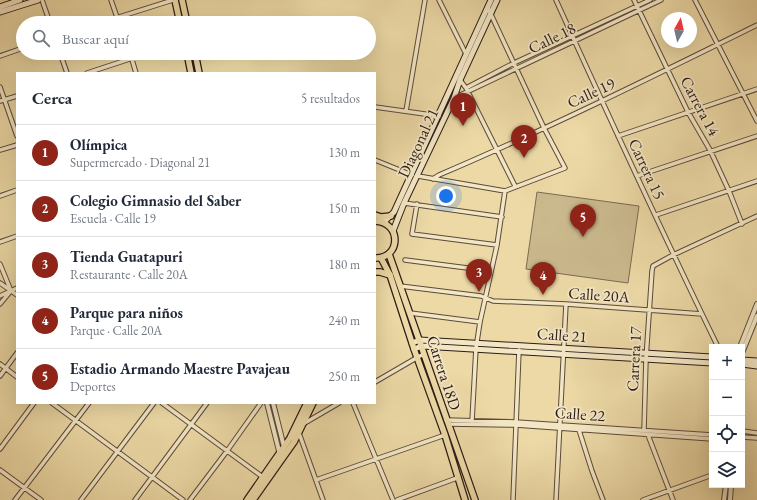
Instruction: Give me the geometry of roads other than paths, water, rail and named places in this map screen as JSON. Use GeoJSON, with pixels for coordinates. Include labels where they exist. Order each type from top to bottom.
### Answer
{"type":"FeatureCollection","features":[{"type":"Feature","properties":{"kind":"main road"},"geometry":{"type":"LineString","coordinates":[[0,7],[10,2],[20,0]]}},
{"type":"Feature","properties":{"kind":"main road"},"geometry":{"type":"LineString","coordinates":[[0,12],[38,0]]}},
{"type":"Feature","properties":{"kind":"main road"},"geometry":{"type":"LineString","coordinates":[[174,0],[178,16]]}},
{"type":"Feature","properties":{"kind":"main road"},"geometry":{"type":"LineString","coordinates":[[182,0],[185,16]]}},
{"type":"Feature","properties":{"kind":"main road","name":"Diagonal 21"},"geometry":{"type":"LineString","coordinates":[[393,231],[439,116],[466,54],[492,5]]}},
{"type":"Feature","properties":{"kind":"main road","name":"Diagonal 21"},"geometry":{"type":"LineString","coordinates":[[392,216],[415,176],[454,98],[460,80],[492,5]]}},
{"type":"Feature","properties":{"kind":"main road"},"geometry":{"type":"LineString","coordinates":[[188,60],[191,72]]}},
{"type":"Feature","properties":{"kind":"main road"},"geometry":{"type":"LineString","coordinates":[[196,60],[199,72]]}},
{"type":"Feature","properties":{"kind":"main road"},"geometry":{"type":"LineString","coordinates":[[376,219],[392,216]]}},
{"type":"Feature","properties":{"kind":"main road"},"geometry":{"type":"LineString","coordinates":[[376,219],[388,225],[393,231],[395,240],[389,254],[378,258]]}},
{"type":"Feature","properties":{"kind":"main road","name":"Carrera 18D"},"geometry":{"type":"LineString","coordinates":[[389,254],[475,500]]}},
{"type":"Feature","properties":{"kind":"main road","name":"Carrera 18D"},"geometry":{"type":"LineString","coordinates":[[378,258],[390,275],[414,349],[418,356],[445,435],[465,500]]}},
{"type":"Feature","properties":{"kind":"main road"},"geometry":{"type":"LineString","coordinates":[[376,272],[390,275]]}},
{"type":"Feature","properties":{"kind":"main road","name":"Calle 21"},"geometry":{"type":"LineString","coordinates":[[412,342],[420,340],[564,355],[709,363]]}},
{"type":"Feature","properties":{"kind":"main road","name":"Calle 21"},"geometry":{"type":"LineString","coordinates":[[414,349],[422,346],[519,345],[709,358]]}},
{"type":"Feature","properties":{"kind":"main road"},"geometry":{"type":"LineString","coordinates":[[745,360],[757,361]]}},
{"type":"Feature","properties":{"kind":"main road"},"geometry":{"type":"LineString","coordinates":[[745,364],[757,366]]}},
{"type":"Feature","properties":{"kind":"main road"},"geometry":{"type":"LineString","coordinates":[[254,499],[297,431],[307,404]]}},
{"type":"Feature","properties":{"kind":"main road"},"geometry":{"type":"LineString","coordinates":[[247,500],[282,456],[284,447],[304,424],[312,404]]}},
{"type":"Feature","properties":{"kind":"main road"},"geometry":{"type":"LineString","coordinates":[[308,413],[314,418]]}},
{"type":"Feature","properties":{"kind":"street"},"geometry":{"type":"LineString","coordinates":[[42,0],[48,16]]}},
{"type":"Feature","properties":{"kind":"street"},"geometry":{"type":"LineString","coordinates":[[111,0],[116,16]]}},
{"type":"Feature","properties":{"kind":"street"},"geometry":{"type":"LineString","coordinates":[[123,16],[174,0]]}},
{"type":"Feature","properties":{"kind":"street"},"geometry":{"type":"LineString","coordinates":[[406,111],[425,0]]}},
{"type":"Feature","properties":{"kind":"street"},"geometry":{"type":"LineString","coordinates":[[439,0],[466,54]]}},
{"type":"Feature","properties":{"kind":"street"},"geometry":{"type":"LineString","coordinates":[[376,160],[415,176],[505,191],[565,168],[516,69],[492,5],[502,0]]}},
{"type":"Feature","properties":{"kind":"street","name":"Carrera 15"},"geometry":{"type":"LineString","coordinates":[[556,0],[602,102],[656,215],[673,255],[717,344]]}},
{"type":"Feature","properties":{"kind":"street","name":"Carrera 14"},"geometry":{"type":"LineString","coordinates":[[634,0],[688,112],[710,150],[729,190],[742,224]]}},
{"type":"Feature","properties":{"kind":"street","name":"Calle 18"},"geometry":{"type":"LineString","coordinates":[[454,98],[514,63],[650,0]]}},
{"type":"Feature","properties":{"kind":"street","name":"Calle 18"},"geometry":{"type":"LineString","coordinates":[[467,90],[516,69],[661,0]]}},
{"type":"Feature","properties":{"kind":"street"},"geometry":{"type":"LineString","coordinates":[[695,0],[757,120]]}},
{"type":"Feature","properties":{"kind":"street","name":"Calle 19"},"geometry":{"type":"LineString","coordinates":[[433,180],[439,175],[602,102],[757,25]]}},
{"type":"Feature","properties":{"kind":"street"},"geometry":{"type":"LineString","coordinates":[[0,56],[16,50]]}},
{"type":"Feature","properties":{"kind":"street"},"geometry":{"type":"LineString","coordinates":[[62,60],[66,72]]}},
{"type":"Feature","properties":{"kind":"street"},"geometry":{"type":"LineString","coordinates":[[90,72],[129,60]]}},
{"type":"Feature","properties":{"kind":"street"},"geometry":{"type":"LineString","coordinates":[[132,60],[136,72]]}},
{"type":"Feature","properties":{"kind":"street"},"geometry":{"type":"LineString","coordinates":[[460,80],[467,90],[515,186]]}},
{"type":"Feature","properties":{"kind":"street"},"geometry":{"type":"LineString","coordinates":[[0,87],[2,101],[16,134]]}},
{"type":"Feature","properties":{"kind":"street"},"geometry":{"type":"LineString","coordinates":[[618,136],[757,89]]}},
{"type":"Feature","properties":{"kind":"street"},"geometry":{"type":"LineString","coordinates":[[2,101],[16,96]]}},
{"type":"Feature","properties":{"kind":"street"},"geometry":{"type":"LineString","coordinates":[[376,107],[439,116]]}},
{"type":"Feature","properties":{"kind":"street"},"geometry":{"type":"LineString","coordinates":[[637,176],[710,150],[757,136]]}},
{"type":"Feature","properties":{"kind":"street"},"geometry":{"type":"LineString","coordinates":[[0,150],[16,145]]}},
{"type":"Feature","properties":{"kind":"street"},"geometry":{"type":"LineString","coordinates":[[656,215],[757,181]]}},
{"type":"Feature","properties":{"kind":"street"},"geometry":{"type":"LineString","coordinates":[[0,196],[16,190]]}},
{"type":"Feature","properties":{"kind":"street"},"geometry":{"type":"LineString","coordinates":[[472,421],[476,346],[497,245],[505,191]]}},
{"type":"Feature","properties":{"kind":"street"},"geometry":{"type":"LineString","coordinates":[[404,203],[502,216]]}},
{"type":"Feature","properties":{"kind":"street"},"geometry":{"type":"LineString","coordinates":[[417,204],[412,234],[497,245]]}},
{"type":"Feature","properties":{"kind":"street"},"geometry":{"type":"LineString","coordinates":[[673,255],[757,216]]}},
{"type":"Feature","properties":{"kind":"street"},"geometry":{"type":"LineString","coordinates":[[0,242],[16,236]]}},
{"type":"Feature","properties":{"kind":"street","name":"Carrera 17"},"geometry":{"type":"LineString","coordinates":[[644,430],[646,353],[652,272],[653,266],[673,255]]}},
{"type":"Feature","properties":{"kind":"street"},"geometry":{"type":"LineString","coordinates":[[405,260],[491,272]]}},
{"type":"Feature","properties":{"kind":"street"},"geometry":{"type":"LineString","coordinates":[[0,264],[11,291]]}},
{"type":"Feature","properties":{"kind":"street"},"geometry":{"type":"LineString","coordinates":[[0,283],[16,294]]}},
{"type":"Feature","properties":{"kind":"street","name":"Calle 20A"},"geometry":{"type":"LineString","coordinates":[[400,286],[481,296],[493,301],[566,304],[702,314]]}},
{"type":"Feature","properties":{"kind":"street"},"geometry":{"type":"LineString","coordinates":[[0,296],[16,288]]}},
{"type":"Feature","properties":{"kind":"street"},"geometry":{"type":"LineString","coordinates":[[0,304],[11,291]]}},
{"type":"Feature","properties":{"kind":"street"},"geometry":{"type":"LineString","coordinates":[[556,500],[566,304]]}},
{"type":"Feature","properties":{"kind":"street"},"geometry":{"type":"LineString","coordinates":[[741,344],[757,304]]}},
{"type":"Feature","properties":{"kind":"street"},"geometry":{"type":"LineString","coordinates":[[410,313],[480,322]]}},
{"type":"Feature","properties":{"kind":"street"},"geometry":{"type":"LineString","coordinates":[[745,346],[757,316]]}},
{"type":"Feature","properties":{"kind":"street"},"geometry":{"type":"LineString","coordinates":[[513,500],[519,345]]}},
{"type":"Feature","properties":{"kind":"street"},"geometry":{"type":"LineString","coordinates":[[0,376],[16,354]]}},
{"type":"Feature","properties":{"kind":"street"},"geometry":{"type":"LineString","coordinates":[[376,381],[418,356],[425,354]]}},
{"type":"Feature","properties":{"kind":"street"},"geometry":{"type":"LineString","coordinates":[[0,364],[16,376]]}},
{"type":"Feature","properties":{"kind":"street"},"geometry":{"type":"LineString","coordinates":[[0,449],[33,404]]}},
{"type":"Feature","properties":{"kind":"street"},"geometry":{"type":"LineString","coordinates":[[53,404],[183,500]]}},
{"type":"Feature","properties":{"kind":"street"},"geometry":{"type":"LineString","coordinates":[[15,500],[88,404]]}},
{"type":"Feature","properties":{"kind":"street"},"geometry":{"type":"LineString","coordinates":[[81,500],[153,404]]}},
{"type":"Feature","properties":{"kind":"street"},"geometry":{"type":"LineString","coordinates":[[163,404],[264,478]]}},
{"type":"Feature","properties":{"kind":"street"},"geometry":{"type":"LineString","coordinates":[[135,500],[206,404]]}},
{"type":"Feature","properties":{"kind":"street"},"geometry":{"type":"LineString","coordinates":[[190,500],[260,404]]}},
{"type":"Feature","properties":{"kind":"street"},"geometry":{"type":"LineString","coordinates":[[266,404],[282,456]]}},
{"type":"Feature","properties":{"kind":"street"},"geometry":{"type":"LineString","coordinates":[[273,404],[284,447]]}},
{"type":"Feature","properties":{"kind":"street"},"geometry":{"type":"LineString","coordinates":[[304,424],[337,404]]}},
{"type":"Feature","properties":{"kind":"street"},"geometry":{"type":"LineString","coordinates":[[353,404],[377,458],[393,500]]}},
{"type":"Feature","properties":{"kind":"street","name":"Calle 22"},"geometry":{"type":"LineString","coordinates":[[447,422],[472,421],[709,435]]}},
{"type":"Feature","properties":{"kind":"street","name":"Calle 22"},"geometry":{"type":"LineString","coordinates":[[447,422],[516,424]]}},
{"type":"Feature","properties":{"kind":"street","name":"Calle 22"},"geometry":{"type":"LineString","coordinates":[[559,427],[579,430],[709,440]]}},
{"type":"Feature","properties":{"kind":"street"},"geometry":{"type":"LineString","coordinates":[[579,430],[603,500]]}},
{"type":"Feature","properties":{"kind":"street"},"geometry":{"type":"LineString","coordinates":[[297,431],[323,500]]}},
{"type":"Feature","properties":{"kind":"street"},"geometry":{"type":"LineString","coordinates":[[745,431],[757,432]]}},
{"type":"Feature","properties":{"kind":"street"},"geometry":{"type":"LineString","coordinates":[[316,480],[445,435]]}},
{"type":"Feature","properties":{"kind":"street"},"geometry":{"type":"LineString","coordinates":[[648,435],[673,500]]}},
{"type":"Feature","properties":{"kind":"street"},"geometry":{"type":"LineString","coordinates":[[745,437],[757,438]]}},
{"type":"Feature","properties":{"kind":"street"},"geometry":{"type":"LineString","coordinates":[[0,470],[41,500]]}},
{"type":"Feature","properties":{"kind":"street"},"geometry":{"type":"LineString","coordinates":[[643,500],[709,476]]}},
{"type":"Feature","properties":{"kind":"street"},"geometry":{"type":"LineString","coordinates":[[397,500],[457,478]]}},
{"type":"Feature","properties":{"kind":"street"},"geometry":{"type":"LineString","coordinates":[[724,500],[726,488]]}},
{"type":"Feature","properties":{"kind":"street"},"geometry":{"type":"LineString","coordinates":[[730,500],[731,488]]}},
{"type":"Feature","properties":{"kind":"place","name":"Olímpica"},"geometry":{"type":"Point","coordinates":[463,126]}},
{"type":"Feature","properties":{"kind":"place","name":"Colegio Gimnasio del Saber"},"geometry":{"type":"Point","coordinates":[524,158]}},
{"type":"Feature","properties":{"kind":"place","name":"Estadio Armando Maestre Pavajeau"},"geometry":{"type":"Point","coordinates":[583,237]}},
{"type":"Feature","properties":{"kind":"place","name":"Tienda Guatapuri"},"geometry":{"type":"Point","coordinates":[479,292]}},
{"type":"Feature","properties":{"kind":"place","name":"Parque para niños"},"geometry":{"type":"Point","coordinates":[543,295]}}]}
